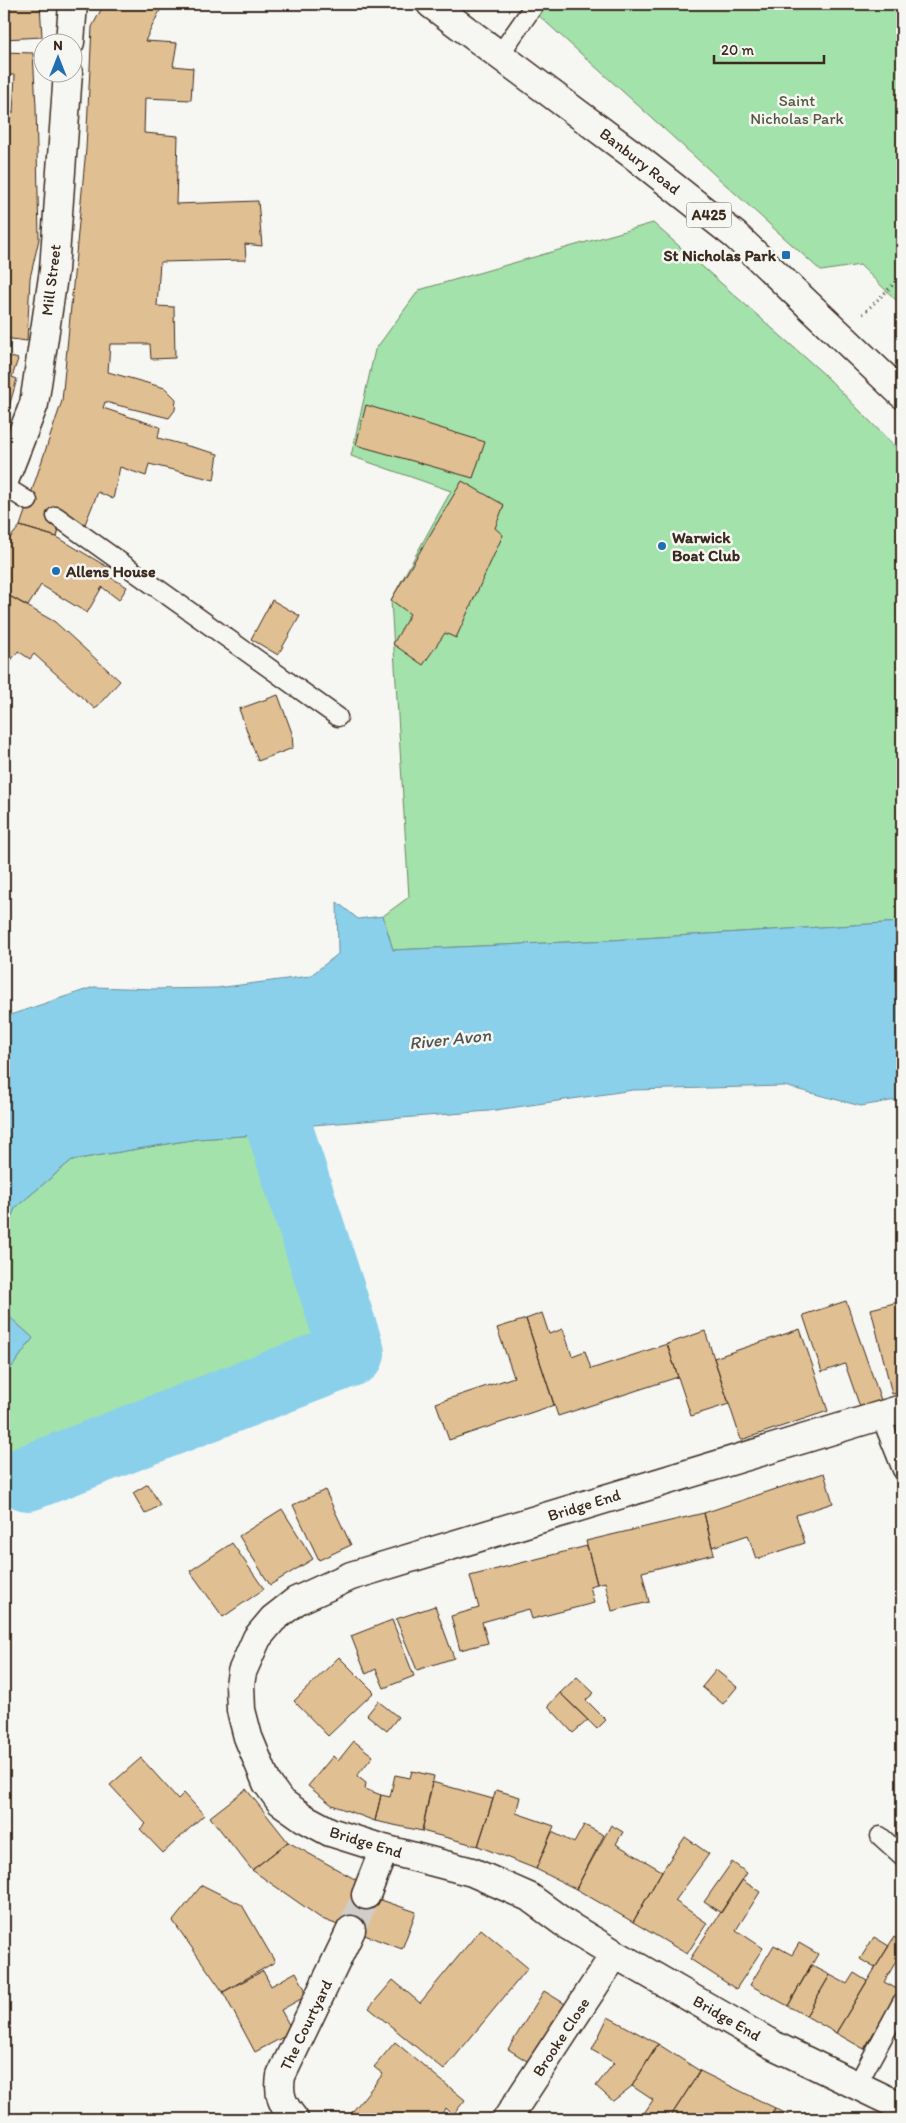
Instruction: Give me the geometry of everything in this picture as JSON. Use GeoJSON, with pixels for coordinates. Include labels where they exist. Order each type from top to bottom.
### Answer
{"type":"FeatureCollection","features":[{"type":"Feature","properties":{"kind":"street"},"geometry":{"type":"LineString","coordinates":[[71,32],[73,4]]}},
{"type":"Feature","properties":{"kind":"street","name":"Banbury Road"},"geometry":{"type":"LineString","coordinates":[[431,4],[632,154],[736,236],[902,394]]}},
{"type":"Feature","properties":{"kind":"street","name":"Mill Street"},"geometry":{"type":"LineString","coordinates":[[4,481],[34,404],[54,270],[67,82]]}},
{"type":"Feature","properties":{"kind":"street","name":"Bridge End"},"geometry":{"type":"LineString","coordinates":[[891,1412],[351,1576],[296,1601],[273,1619],[257,1638],[242,1672],[240,1685],[242,1710],[255,1759],[267,1783],[280,1801],[304,1818],[330,1832],[384,1849],[464,1869],[529,1897],[567,1925],[773,2045],[902,2107]]}},
{"type":"Feature","properties":{"kind":"street"},"geometry":{"type":"LineString","coordinates":[[366,1895],[384,1849]]}},
{"type":"Feature","properties":{"kind":"street","name":"The Courtyard"},"geometry":{"type":"LineString","coordinates":[[294,2119],[287,2111],[279,2092],[281,2076],[351,1930]]}},
{"type":"Feature","properties":{"kind":"street","name":"Brooke Close"},"geometry":{"type":"LineString","coordinates":[[507,2119],[615,1954]]}},
{"type":"Feature","properties":{"kind":"lane"},"geometry":{"type":"LineString","coordinates":[[500,54],[535,4]]}},
{"type":"Feature","properties":{"kind":"lane"},"geometry":{"type":"LineString","coordinates":[[4,486],[28,501]]}},
{"type":"Feature","properties":{"kind":"lane"},"geometry":{"type":"LineString","coordinates":[[56,516],[338,717]]}},
{"type":"Feature","properties":{"kind":"lane"},"geometry":{"type":"LineString","coordinates":[[891,1412],[902,1470]]}},
{"type":"Feature","properties":{"kind":"lane"},"geometry":{"type":"LineString","coordinates":[[880,1836],[902,1856]]}},
{"type":"Feature","properties":{"kind":"lane"},"geometry":{"type":"LineString","coordinates":[[857,2085],[902,2002]]}},
{"type":"Feature","properties":{"kind":"path"},"geometry":{"type":"LineString","coordinates":[[840,335],[902,276]]}},
{"type":"Feature","properties":{"kind":"green space","name":"Saint Nicholas Park"},"geometry":{"type":"Polygon","coordinates":[[[526,4],[902,4],[902,306],[860,265],[821,271],[526,4]]]}},
{"type":"Feature","properties":{"kind":"green space","name":"Warwick Boat Club"},"geometry":{"type":"Polygon","coordinates":[[[653,223],[825,375],[902,454],[902,922],[611,940],[393,950],[383,916],[409,897],[391,600],[451,491],[351,456],[375,350],[419,290],[653,223]]]}},
{"type":"Feature","properties":{"kind":"green space"},"geometry":{"type":"Polygon","coordinates":[[[301,1132],[297,1147],[349,1246],[384,1357],[22,1497],[4,1482],[4,1363],[12,1367],[33,1338],[4,1312],[4,1236],[15,1208],[72,1160],[197,1139],[301,1132]]]}},
{"type":"Feature","properties":{"kind":"water","name":"River Avon"},"geometry":{"type":"Polygon","coordinates":[[[337,902],[358,919],[383,916],[393,950],[611,940],[902,922],[902,1099],[861,1106],[784,1086],[633,1090],[489,1111],[313,1125],[301,1132],[197,1139],[72,1160],[15,1208],[4,1236],[4,1017],[94,987],[154,989],[217,988],[310,976],[338,954],[337,902]]]}},
{"type":"Feature","properties":{"kind":"water"},"geometry":{"type":"Polygon","coordinates":[[[4,1312],[33,1338],[12,1367],[4,1363],[4,1312]]]}},
{"type":"Feature","properties":{"kind":"building"},"geometry":{"type":"Polygon","coordinates":[[[4,4],[40,4],[42,32],[32,32],[32,38],[4,39],[4,4]]]}},
{"type":"Feature","properties":{"kind":"building"},"geometry":{"type":"Polygon","coordinates":[[[104,4],[163,4],[145,41],[177,43],[173,66],[193,68],[191,100],[145,98],[144,133],[178,136],[176,204],[258,201],[262,246],[245,244],[246,260],[160,262],[157,306],[174,307],[175,358],[151,359],[150,344],[110,344],[108,372],[165,388],[176,399],[175,410],[169,418],[105,402],[103,408],[160,427],[158,438],[218,454],[214,480],[149,464],[146,476],[120,467],[113,499],[98,492],[85,524],[62,515],[57,537],[20,526],[62,401],[86,149],[92,27],[104,4]]]}},
{"type":"Feature","properties":{"kind":"building"},"geometry":{"type":"Polygon","coordinates":[[[4,52],[32,53],[32,82],[35,82],[36,106],[39,239],[30,278],[27,341],[4,338],[9,249],[4,248],[4,113],[13,113],[15,75],[4,75],[4,52]]]}},
{"type":"Feature","properties":{"kind":"building"},"geometry":{"type":"Polygon","coordinates":[[[4,355],[18,359],[12,377],[17,379],[4,424],[4,355]]]}},
{"type":"Feature","properties":{"kind":"building"},"geometry":{"type":"Polygon","coordinates":[[[366,405],[485,442],[473,478],[356,445],[366,405]]]}},
{"type":"Feature","properties":{"kind":"building"},"geometry":{"type":"Polygon","coordinates":[[[462,481],[504,505],[495,528],[503,535],[456,638],[445,633],[423,665],[393,644],[410,614],[391,600],[462,481]]]}},
{"type":"Feature","properties":{"kind":"building","name":"Allens House"},"geometry":{"type":"Polygon","coordinates":[[[20,526],[57,537],[109,568],[105,574],[127,587],[119,600],[102,587],[87,613],[41,585],[28,606],[4,593],[4,545],[20,526]]]}},
{"type":"Feature","properties":{"kind":"building"},"geometry":{"type":"Polygon","coordinates":[[[4,593],[55,622],[120,681],[95,709],[34,654],[30,659],[18,651],[4,670],[4,593]]]}},
{"type":"Feature","properties":{"kind":"building"},"geometry":{"type":"Polygon","coordinates":[[[272,600],[300,616],[278,655],[251,639],[272,600]]]}},
{"type":"Feature","properties":{"kind":"building"},"geometry":{"type":"Polygon","coordinates":[[[278,695],[292,733],[293,748],[258,761],[239,709],[278,695]]]}},
{"type":"Feature","properties":{"kind":"building"},"geometry":{"type":"Polygon","coordinates":[[[846,1301],[881,1400],[860,1407],[845,1364],[822,1372],[803,1315],[846,1301]]]}},
{"type":"Feature","properties":{"kind":"building"},"geometry":{"type":"Polygon","coordinates":[[[902,1301],[902,1392],[892,1394],[871,1309],[902,1301]]]}},
{"type":"Feature","properties":{"kind":"building"},"geometry":{"type":"Polygon","coordinates":[[[542,1313],[549,1334],[563,1329],[572,1356],[585,1351],[591,1369],[667,1344],[678,1377],[558,1416],[526,1319],[542,1313]]]}},
{"type":"Feature","properties":{"kind":"building"},"geometry":{"type":"Polygon","coordinates":[[[526,1319],[554,1405],[449,1440],[436,1403],[514,1377],[497,1328],[526,1319]]]}},
{"type":"Feature","properties":{"kind":"building"},"geometry":{"type":"Polygon","coordinates":[[[800,1329],[828,1411],[741,1440],[714,1358],[800,1329]]]}},
{"type":"Feature","properties":{"kind":"building"},"geometry":{"type":"Polygon","coordinates":[[[705,1331],[729,1404],[691,1416],[667,1344],[705,1331]]]}},
{"type":"Feature","properties":{"kind":"building"},"geometry":{"type":"Polygon","coordinates":[[[824,1473],[833,1503],[796,1515],[805,1543],[756,1559],[748,1535],[712,1547],[704,1513],[824,1473]]]}},
{"type":"Feature","properties":{"kind":"building"},"geometry":{"type":"Polygon","coordinates":[[[148,1484],[160,1505],[145,1514],[133,1493],[148,1484]]]}},
{"type":"Feature","properties":{"kind":"building"},"geometry":{"type":"Polygon","coordinates":[[[325,1490],[351,1545],[319,1560],[293,1505],[325,1490]]]}},
{"type":"Feature","properties":{"kind":"building"},"geometry":{"type":"Polygon","coordinates":[[[282,1509],[313,1559],[270,1585],[239,1536],[282,1509]]]}},
{"type":"Feature","properties":{"kind":"building"},"geometry":{"type":"Polygon","coordinates":[[[704,1513],[714,1554],[642,1572],[649,1602],[612,1611],[605,1582],[597,1584],[586,1541],[704,1513]]]}},
{"type":"Feature","properties":{"kind":"building"},"geometry":{"type":"Polygon","coordinates":[[[232,1543],[264,1589],[223,1617],[190,1571],[232,1543]]]}},
{"type":"Feature","properties":{"kind":"building"},"geometry":{"type":"Polygon","coordinates":[[[587,1546],[597,1584],[590,1586],[594,1603],[532,1619],[529,1609],[482,1622],[488,1643],[460,1650],[451,1616],[479,1608],[470,1576],[587,1546]]]}},
{"type":"Feature","properties":{"kind":"building"},"geometry":{"type":"Polygon","coordinates":[[[435,1606],[454,1658],[417,1670],[396,1619],[435,1606]]]}},
{"type":"Feature","properties":{"kind":"building"},"geometry":{"type":"Polygon","coordinates":[[[392,1620],[414,1676],[384,1688],[376,1669],[366,1674],[351,1636],[392,1620]]]}},
{"type":"Feature","properties":{"kind":"building"},"geometry":{"type":"Polygon","coordinates":[[[339,1657],[374,1692],[328,1736],[294,1701],[339,1657]]]}},
{"type":"Feature","properties":{"kind":"building"},"geometry":{"type":"Polygon","coordinates":[[[716,1670],[737,1687],[723,1704],[702,1687],[716,1670]]]}},
{"type":"Feature","properties":{"kind":"building"},"geometry":{"type":"Polygon","coordinates":[[[577,1677],[594,1693],[586,1700],[606,1720],[597,1729],[560,1693],[577,1677]]]}},
{"type":"Feature","properties":{"kind":"building"},"geometry":{"type":"Polygon","coordinates":[[[560,1693],[588,1720],[573,1733],[548,1706],[560,1693]]]}},
{"type":"Feature","properties":{"kind":"building"},"geometry":{"type":"Polygon","coordinates":[[[378,1701],[398,1717],[387,1731],[367,1715],[378,1701]]]}},
{"type":"Feature","properties":{"kind":"building"},"geometry":{"type":"Polygon","coordinates":[[[354,1741],[373,1756],[357,1776],[366,1783],[365,1789],[381,1795],[375,1821],[332,1805],[308,1786],[333,1756],[338,1761],[354,1741]]]}},
{"type":"Feature","properties":{"kind":"building"},"geometry":{"type":"Polygon","coordinates":[[[141,1758],[178,1799],[184,1793],[204,1815],[163,1853],[140,1829],[146,1824],[110,1785],[141,1758]]]}},
{"type":"Feature","properties":{"kind":"building"},"geometry":{"type":"Polygon","coordinates":[[[412,1771],[434,1776],[422,1831],[375,1821],[381,1795],[390,1797],[395,1775],[410,1778],[412,1771]]]}},
{"type":"Feature","properties":{"kind":"building"},"geometry":{"type":"Polygon","coordinates":[[[432,1782],[493,1799],[478,1846],[422,1831],[432,1782]]]}},
{"type":"Feature","properties":{"kind":"building"},"geometry":{"type":"Polygon","coordinates":[[[246,1789],[288,1842],[252,1870],[210,1817],[246,1789]]]}},
{"type":"Feature","properties":{"kind":"building"},"geometry":{"type":"Polygon","coordinates":[[[496,1790],[520,1797],[516,1813],[554,1826],[536,1869],[478,1846],[496,1790]]]}},
{"type":"Feature","properties":{"kind":"building"},"geometry":{"type":"Polygon","coordinates":[[[584,1825],[604,1835],[576,1889],[536,1869],[552,1832],[574,1843],[584,1825]]]}},
{"type":"Feature","properties":{"kind":"building"},"geometry":{"type":"Polygon","coordinates":[[[611,1825],[623,1832],[616,1844],[662,1871],[633,1922],[576,1889],[611,1825]]]}},
{"type":"Feature","properties":{"kind":"building"},"geometry":{"type":"Polygon","coordinates":[[[685,1837],[709,1854],[675,1901],[707,1923],[687,1954],[633,1922],[662,1871],[685,1837]]]}},
{"type":"Feature","properties":{"kind":"building"},"geometry":{"type":"Polygon","coordinates":[[[288,1842],[360,1882],[361,1893],[416,1912],[402,1949],[322,1919],[252,1870],[288,1842]]]}},
{"type":"Feature","properties":{"kind":"building"},"geometry":{"type":"Polygon","coordinates":[[[732,1862],[747,1873],[721,1913],[704,1902],[732,1862]]]}},
{"type":"Feature","properties":{"kind":"building"},"geometry":{"type":"Polygon","coordinates":[[[742,1880],[760,1892],[736,1930],[763,1948],[736,1989],[690,1959],[742,1880]]]}},
{"type":"Feature","properties":{"kind":"building"},"geometry":{"type":"Polygon","coordinates":[[[202,1885],[242,1905],[275,1962],[223,1992],[173,1921],[202,1885]]]}},
{"type":"Feature","properties":{"kind":"building"},"geometry":{"type":"Polygon","coordinates":[[[481,1929],[528,1968],[444,2070],[369,2008],[393,1980],[420,2003],[481,1929]]]}},
{"type":"Feature","properties":{"kind":"building"},"geometry":{"type":"Polygon","coordinates":[[[874,1937],[889,1946],[875,1968],[860,1959],[874,1937]]]}},
{"type":"Feature","properties":{"kind":"building"},"geometry":{"type":"Polygon","coordinates":[[[894,1937],[902,1941],[902,1951],[884,1982],[899,1990],[864,2049],[836,2033],[894,1937]]]}},
{"type":"Feature","properties":{"kind":"building"},"geometry":{"type":"Polygon","coordinates":[[[799,1943],[818,1954],[788,2006],[750,1985],[774,1945],[792,1955],[799,1943]]]}},
{"type":"Feature","properties":{"kind":"building"},"geometry":{"type":"Polygon","coordinates":[[[811,1965],[830,1975],[806,2016],[788,2006],[811,1965]]]}},
{"type":"Feature","properties":{"kind":"building"},"geometry":{"type":"Polygon","coordinates":[[[263,1971],[271,1986],[296,1972],[308,1995],[281,2010],[293,2032],[255,2052],[223,1992],[263,1971]]]}},
{"type":"Feature","properties":{"kind":"building"},"geometry":{"type":"Polygon","coordinates":[[[854,1973],[867,1981],[836,2033],[806,2016],[830,1975],[847,1984],[854,1973]]]}},
{"type":"Feature","properties":{"kind":"building"},"geometry":{"type":"Polygon","coordinates":[[[544,1991],[567,2005],[530,2063],[508,2049],[544,1991]]]}},
{"type":"Feature","properties":{"kind":"building"},"geometry":{"type":"Polygon","coordinates":[[[608,2017],[658,2044],[632,2086],[613,2101],[596,2086],[614,2063],[592,2050],[608,2017]]]}},
{"type":"Feature","properties":{"kind":"building"},"geometry":{"type":"Polygon","coordinates":[[[395,2042],[465,2100],[453,2115],[446,2108],[437,2119],[352,2119],[349,2116],[383,2074],[374,2067],[395,2042]]]}},
{"type":"Feature","properties":{"kind":"building"},"geometry":{"type":"Polygon","coordinates":[[[658,2044],[700,2071],[669,2119],[640,2119],[653,2100],[632,2086],[658,2044]]]}},
{"type":"Feature","properties":{"kind":"building"},"geometry":{"type":"Polygon","coordinates":[[[902,2048],[902,2059],[898,2056],[902,2048]]]}},
{"type":"Feature","properties":{"kind":"building"},"geometry":{"type":"Polygon","coordinates":[[[700,2071],[775,2108],[769,2119],[669,2119],[700,2071]]]}},
{"type":"Feature","properties":{"kind":"building"},"geometry":{"type":"Polygon","coordinates":[[[775,2108],[796,2119],[769,2119],[775,2108]]]}},
{"type":"Feature","properties":{"kind":"waterway"},"geometry":{"type":"LineString","coordinates":[[28,1478],[352,1353],[257,1058]]}},
{"type":"Feature","properties":{"kind":"tunnel"},"geometry":{"type":"LineString","coordinates":[[351,1930],[366,1895]]}},
{"type":"Feature","properties":{"kind":"place","name":"St Nicholas Park"},"geometry":{"type":"Point","coordinates":[786,255]}},
{"type":"Feature","properties":{"kind":"place","name":"Warwick Boat Club"},"geometry":{"type":"Point","coordinates":[662,546]}},
{"type":"Feature","properties":{"kind":"place","name":"Allens House"},"geometry":{"type":"Point","coordinates":[56,571]}}]}
